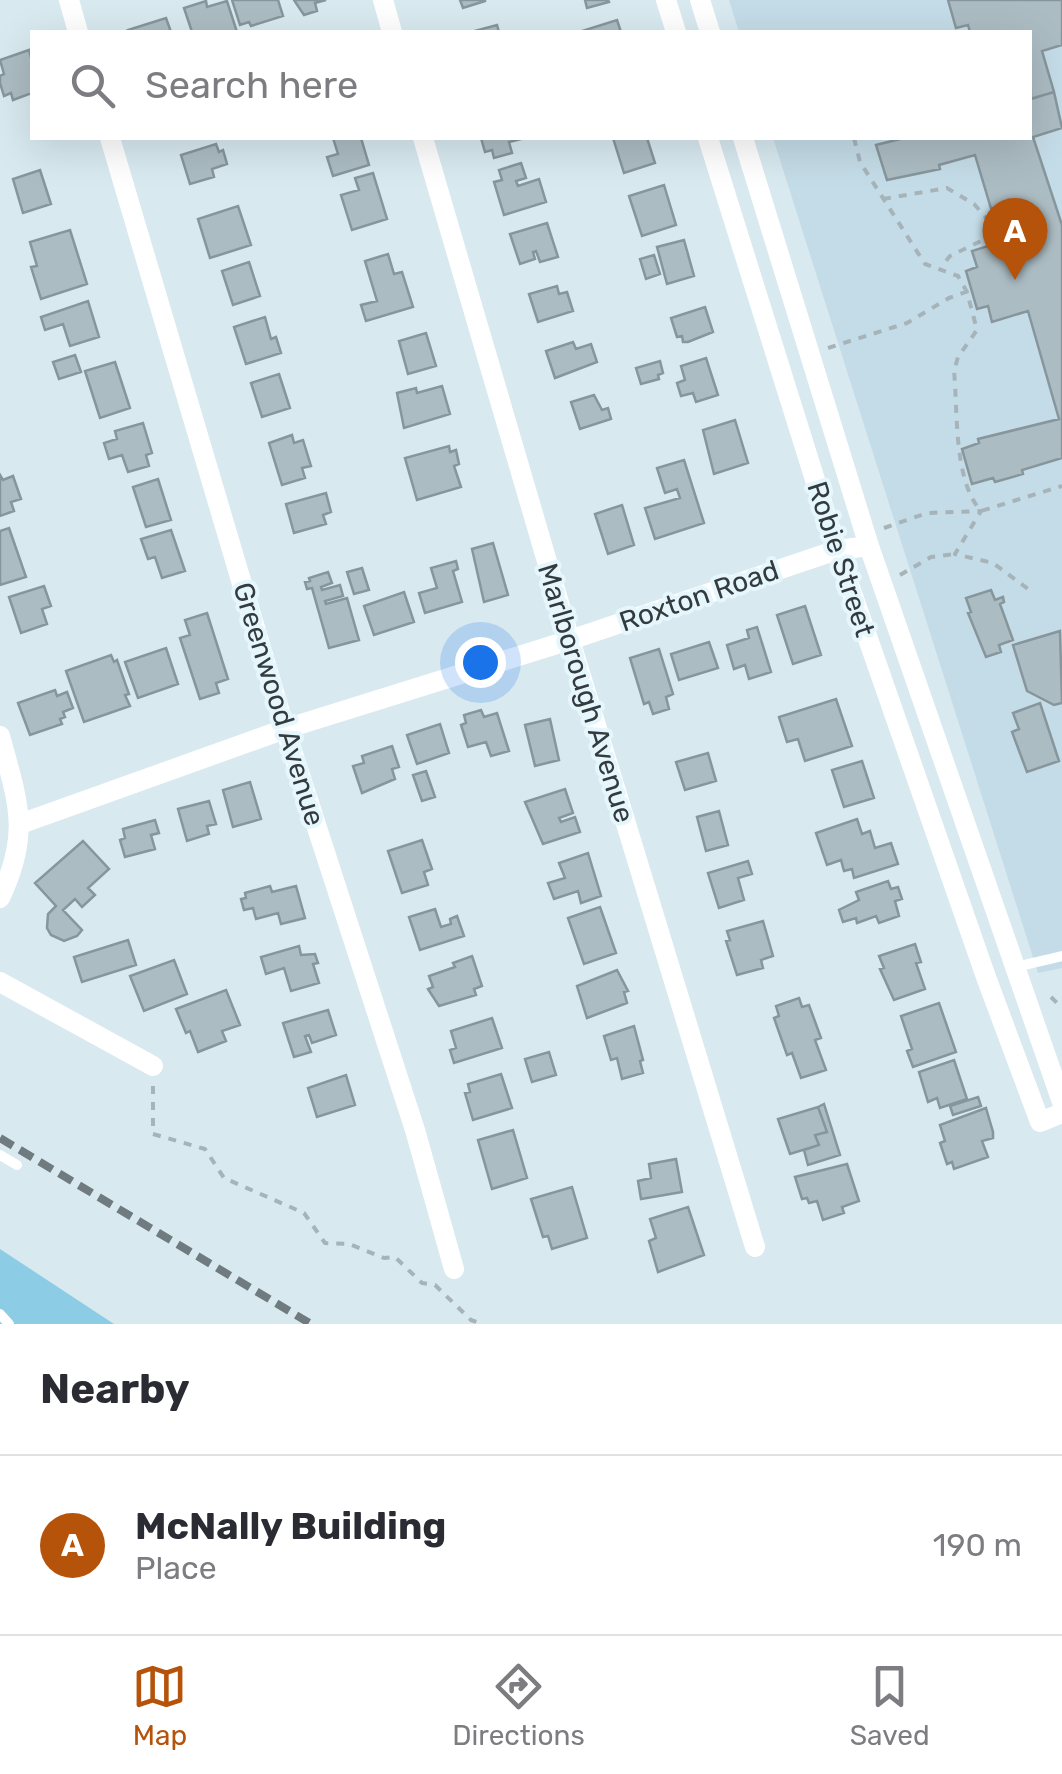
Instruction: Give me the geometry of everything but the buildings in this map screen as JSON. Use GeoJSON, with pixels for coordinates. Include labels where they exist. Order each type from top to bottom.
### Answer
{"type":"FeatureCollection","features":[{"type":"Feature","properties":{"kind":"street"},"geometry":{"type":"LineString","coordinates":[[69,0],[77,30]]}},
{"type":"Feature","properties":{"kind":"street"},"geometry":{"type":"LineString","coordinates":[[383,0],[391,30]]}},
{"type":"Feature","properties":{"kind":"street"},"geometry":{"type":"LineString","coordinates":[[666,0],[675,30]]}},
{"type":"Feature","properties":{"kind":"street"},"geometry":{"type":"LineString","coordinates":[[700,0],[709,30]]}},
{"type":"Feature","properties":{"kind":"street","name":"Greenwood Avenue"},"geometry":{"type":"LineString","coordinates":[[111,140],[285,729],[415,1130],[454,1268]]}},
{"type":"Feature","properties":{"kind":"street","name":"Marlborough Avenue"},"geometry":{"type":"LineString","coordinates":[[424,140],[570,640],[756,1247]]}},
{"type":"Feature","properties":{"kind":"street","name":"Robie Street"},"geometry":{"type":"LineString","coordinates":[[709,140],[836,550],[986,977],[1040,1122],[1062,1113]]}},
{"type":"Feature","properties":{"kind":"street","name":"Robie Street"},"geometry":{"type":"LineString","coordinates":[[744,140],[808,355],[878,542],[1062,1102]]}},
{"type":"Feature","properties":{"kind":"street","name":"Roxton Road"},"geometry":{"type":"LineString","coordinates":[[20,824],[285,729],[570,640],[836,550],[878,542]]}},
{"type":"Feature","properties":{"kind":"street"},"geometry":{"type":"LineString","coordinates":[[0,736],[20,824],[16,864],[0,898]]}},
{"type":"Feature","properties":{"kind":"street"},"geometry":{"type":"LineString","coordinates":[[986,977],[1015,968]]}},
{"type":"Feature","properties":{"kind":"street"},"geometry":{"type":"LineString","coordinates":[[0,982],[153,1066]]}},
{"type":"Feature","properties":{"kind":"lane"},"geometry":{"type":"LineString","coordinates":[[1015,968],[1062,956]]}},
{"type":"Feature","properties":{"kind":"lane"},"geometry":{"type":"LineString","coordinates":[[0,1155],[17,1166]]}},
{"type":"Feature","properties":{"kind":"lane"},"geometry":{"type":"LineString","coordinates":[[0,1314],[10,1324]]}},
{"type":"Feature","properties":{"kind":"path"},"geometry":{"type":"LineString","coordinates":[[854,140],[860,162],[925,264],[958,276],[969,291],[977,330],[958,357],[954,370],[959,440],[972,502],[981,511]]}},
{"type":"Feature","properties":{"kind":"path"},"geometry":{"type":"LineString","coordinates":[[883,198],[947,188],[974,204],[990,222],[988,238],[950,256],[940,268]]}},
{"type":"Feature","properties":{"kind":"path"},"geometry":{"type":"LineString","coordinates":[[808,355],[907,323],[969,291]]}},
{"type":"Feature","properties":{"kind":"path"},"geometry":{"type":"LineString","coordinates":[[878,542],[883,528],[927,513],[981,511],[1062,486]]}},
{"type":"Feature","properties":{"kind":"path"},"geometry":{"type":"LineString","coordinates":[[955,554],[981,511]]}},
{"type":"Feature","properties":{"kind":"path"},"geometry":{"type":"LineString","coordinates":[[894,563],[898,576],[931,557],[955,554],[993,564],[1028,589]]}},
{"type":"Feature","properties":{"kind":"path"},"geometry":{"type":"LineString","coordinates":[[153,1066],[153,1134],[206,1148],[224,1178],[304,1213],[325,1243],[362,1247],[384,1258],[403,1261],[422,1283],[436,1285],[471,1320],[482,1324]]}},
{"type":"Feature","properties":{"kind":"shaded area"},"geometry":{"type":"Polygon","coordinates":[[[729,0],[1062,0],[1062,968],[1038,973],[774,140],[1032,140],[1032,30],[738,30],[729,0]]]}},
{"type":"Feature","properties":{"kind":"shaded area"},"geometry":{"type":"Polygon","coordinates":[[[0,1249],[114,1324],[0,1324],[0,1249]]]}},
{"type":"Feature","properties":{"kind":"railway"},"geometry":{"type":"LineString","coordinates":[[0,1138],[311,1324]]}},
{"type":"Feature","properties":{"kind":"place","name":"McNally Building"},"geometry":{"type":"Point","coordinates":[1015,280]}}]}
